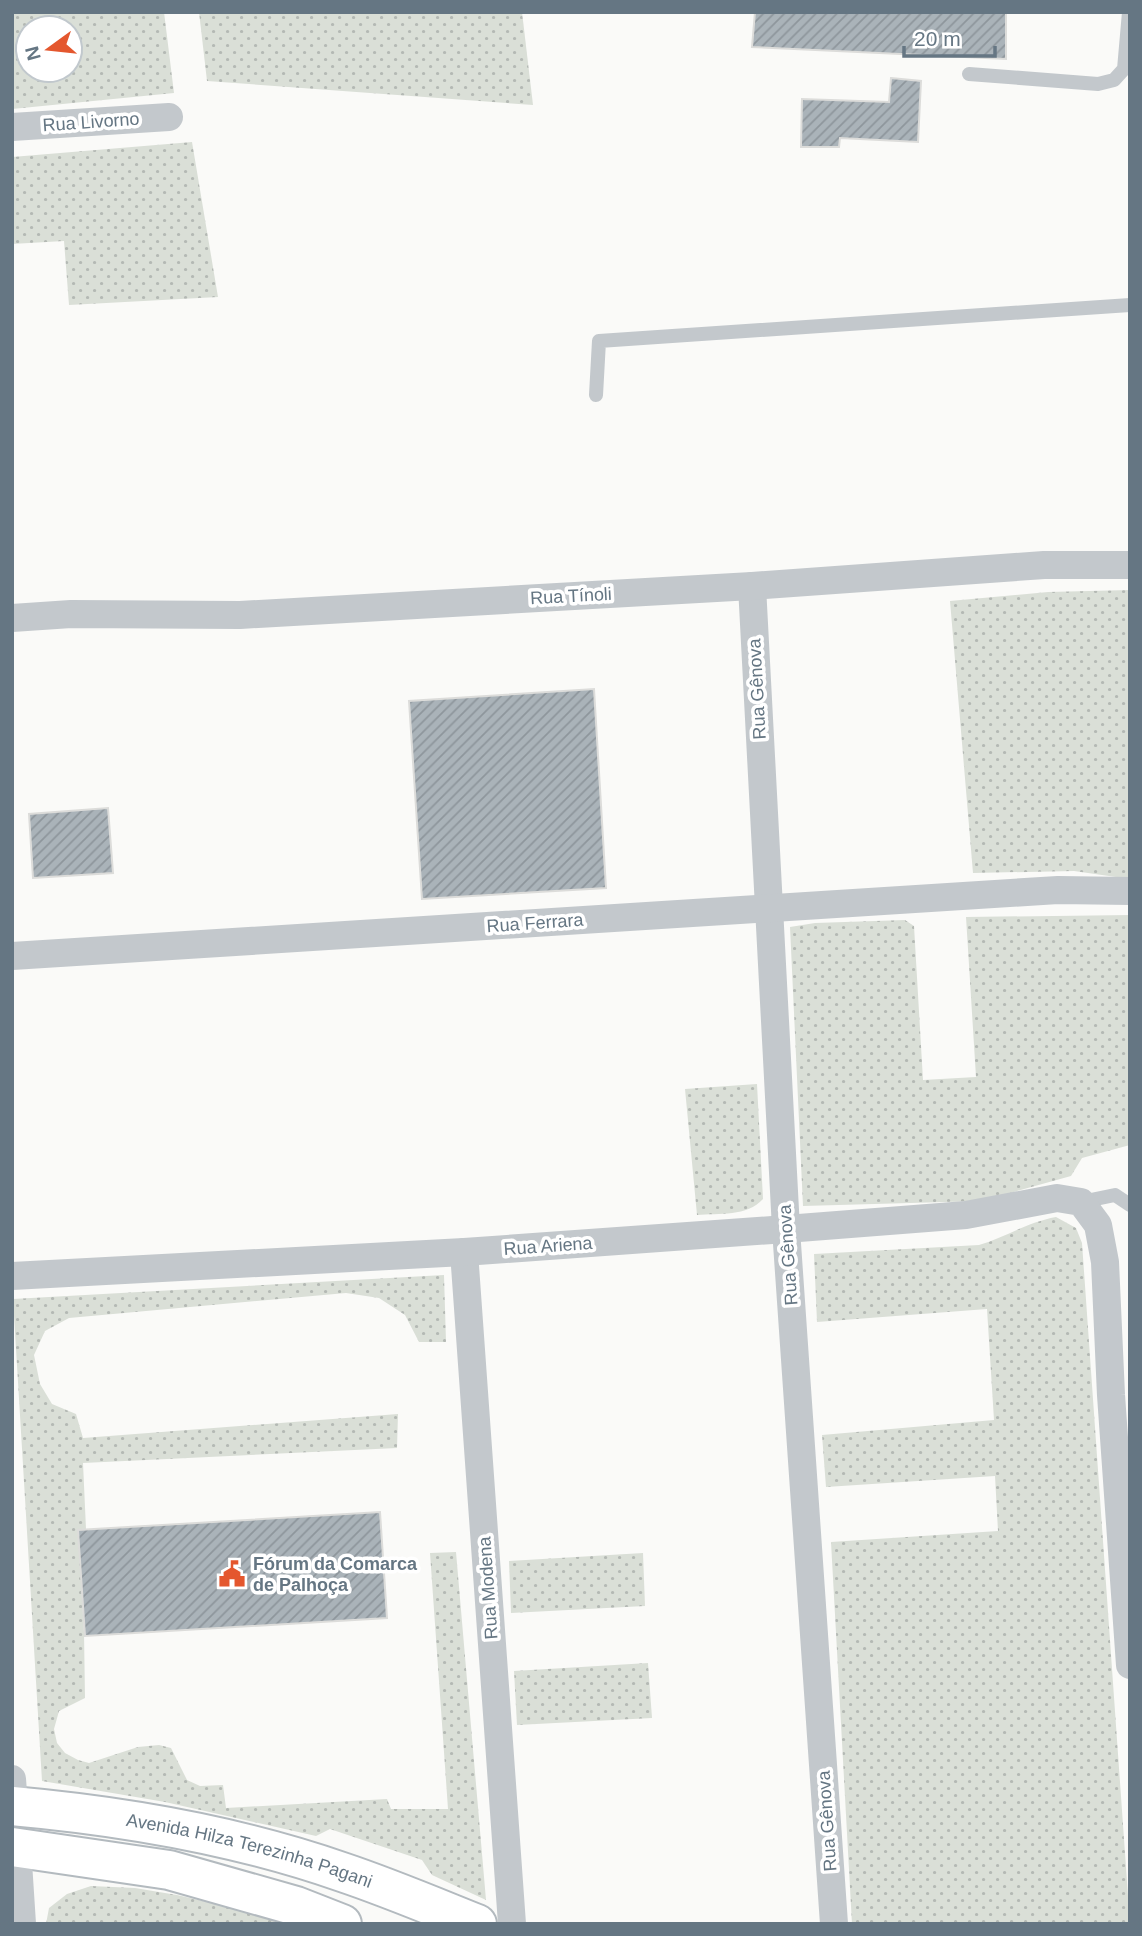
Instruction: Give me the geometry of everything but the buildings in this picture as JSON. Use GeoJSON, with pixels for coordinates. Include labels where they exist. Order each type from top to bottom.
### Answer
{"type":"FeatureCollection","features":[{"type":"Feature","properties":{"kind":"main road"},"geometry":{"type":"LineString","coordinates":[[13,1797],[15,1847]]}},
{"type":"Feature","properties":{"kind":"main road","name":"Avenida Hilza Terezinha Pagani"},"geometry":{"type":"LineString","coordinates":[[13,1797],[262,1847],[344,1872],[438,1916],[477,1924]]}},
{"type":"Feature","properties":{"kind":"main road","name":"Avenida Hilza Terezinha Pagani"},"geometry":{"type":"LineString","coordinates":[[15,1847],[169,1870],[296,1906],[342,1924]]}},
{"type":"Feature","properties":{"kind":"street","name":"Rua Livorno"},"geometry":{"type":"LineString","coordinates":[[12,127],[169,117]]}},
{"type":"Feature","properties":{"kind":"street","name":"Rua Tínoli"},"geometry":{"type":"LineString","coordinates":[[12,618],[71,614],[240,615],[751,586],[1044,565],[1130,565]]}},
{"type":"Feature","properties":{"kind":"street","name":"Rua Gênova"},"geometry":{"type":"LineString","coordinates":[[751,586],[786,1229],[834,1924]]}},
{"type":"Feature","properties":{"kind":"street","name":"Rua Ferrara"},"geometry":{"type":"LineString","coordinates":[[12,956],[1058,890],[1130,891]]}},
{"type":"Feature","properties":{"kind":"street","name":"Rua Ariena"},"geometry":{"type":"LineString","coordinates":[[12,1276],[464,1252],[966,1215],[1058,1198],[1081,1202]]}},
{"type":"Feature","properties":{"kind":"street"},"geometry":{"type":"LineString","coordinates":[[1081,1202],[1098,1226],[1105,1262],[1120,1396],[1130,1665]]}},
{"type":"Feature","properties":{"kind":"street","name":"Rua Modena"},"geometry":{"type":"LineString","coordinates":[[464,1252],[512,1924]]}},
{"type":"Feature","properties":{"kind":"street"},"geometry":{"type":"LineString","coordinates":[[15,1847],[22,1924]]}},
{"type":"Feature","properties":{"kind":"lane"},"geometry":{"type":"LineString","coordinates":[[969,74],[1098,84],[1114,80],[1124,69],[1129,12]]}},
{"type":"Feature","properties":{"kind":"lane"},"geometry":{"type":"LineString","coordinates":[[596,395],[599,341],[1130,305]]}},
{"type":"Feature","properties":{"kind":"lane"},"geometry":{"type":"LineString","coordinates":[[1081,1202],[1115,1195],[1130,1205]]}},
{"type":"Feature","properties":{"kind":"shaded area"},"geometry":{"type":"Polygon","coordinates":[[[12,12],[164,12],[174,93],[12,109],[12,12]]]}},
{"type":"Feature","properties":{"kind":"shaded area"},"geometry":{"type":"Polygon","coordinates":[[[199,12],[522,12],[533,105],[207,81],[199,12]]]}},
{"type":"Feature","properties":{"kind":"shaded area"},"geometry":{"type":"Polygon","coordinates":[[[192,142],[218,297],[69,305],[64,241],[12,244],[12,157],[192,142]]]}},
{"type":"Feature","properties":{"kind":"shaded area"},"geometry":{"type":"Polygon","coordinates":[[[1130,590],[1130,879],[1074,871],[973,873],[950,601],[1048,592],[1130,590]]]}},
{"type":"Feature","properties":{"kind":"shaded area"},"geometry":{"type":"Polygon","coordinates":[[[1130,915],[1130,1145],[1082,1158],[1071,1176],[981,1201],[803,1206],[790,927],[815,923],[905,920],[914,926],[923,1080],[976,1077],[966,917],[1130,915]]]}},
{"type":"Feature","properties":{"kind":"shaded area"},"geometry":{"type":"Polygon","coordinates":[[[757,1084],[763,1199],[741,1211],[697,1215],[685,1089],[757,1084]]]}},
{"type":"Feature","properties":{"kind":"shaded area"},"geometry":{"type":"Polygon","coordinates":[[[1056,1217],[1076,1228],[1082,1243],[1130,1924],[852,1924],[831,1542],[998,1531],[995,1476],[826,1487],[822,1435],[994,1420],[987,1309],[817,1322],[814,1254],[979,1245],[1036,1222],[1056,1217]]]}},
{"type":"Feature","properties":{"kind":"shaded area"},"geometry":{"type":"Polygon","coordinates":[[[444,1275],[446,1342],[419,1342],[405,1315],[379,1298],[346,1293],[69,1318],[45,1331],[34,1355],[40,1384],[52,1404],[76,1414],[83,1438],[398,1414],[397,1448],[83,1463],[86,1529],[78,1530],[85,1698],[59,1711],[54,1729],[57,1743],[65,1753],[89,1763],[138,1747],[159,1745],[171,1748],[187,1780],[200,1786],[223,1785],[226,1808],[387,1799],[391,1809],[448,1809],[430,1553],[456,1552],[486,1900],[432,1875],[422,1860],[330,1829],[316,1836],[165,1802],[42,1781],[13,1299],[444,1275]]]}},
{"type":"Feature","properties":{"kind":"shaded area"},"geometry":{"type":"Polygon","coordinates":[[[643,1553],[645,1606],[511,1613],[509,1561],[643,1553]]]}},
{"type":"Feature","properties":{"kind":"shaded area"},"geometry":{"type":"Polygon","coordinates":[[[648,1663],[652,1718],[517,1725],[514,1671],[648,1663]]]}},
{"type":"Feature","properties":{"kind":"shaded area"},"geometry":{"type":"Polygon","coordinates":[[[91,1886],[135,1888],[177,1895],[302,1924],[46,1924],[49,1908],[67,1894],[91,1886]]]}},
{"type":"Feature","properties":{"kind":"place","name":"Fórum da Comarca de Palhoça"},"geometry":{"type":"Point","coordinates":[232,1574]}}]}
